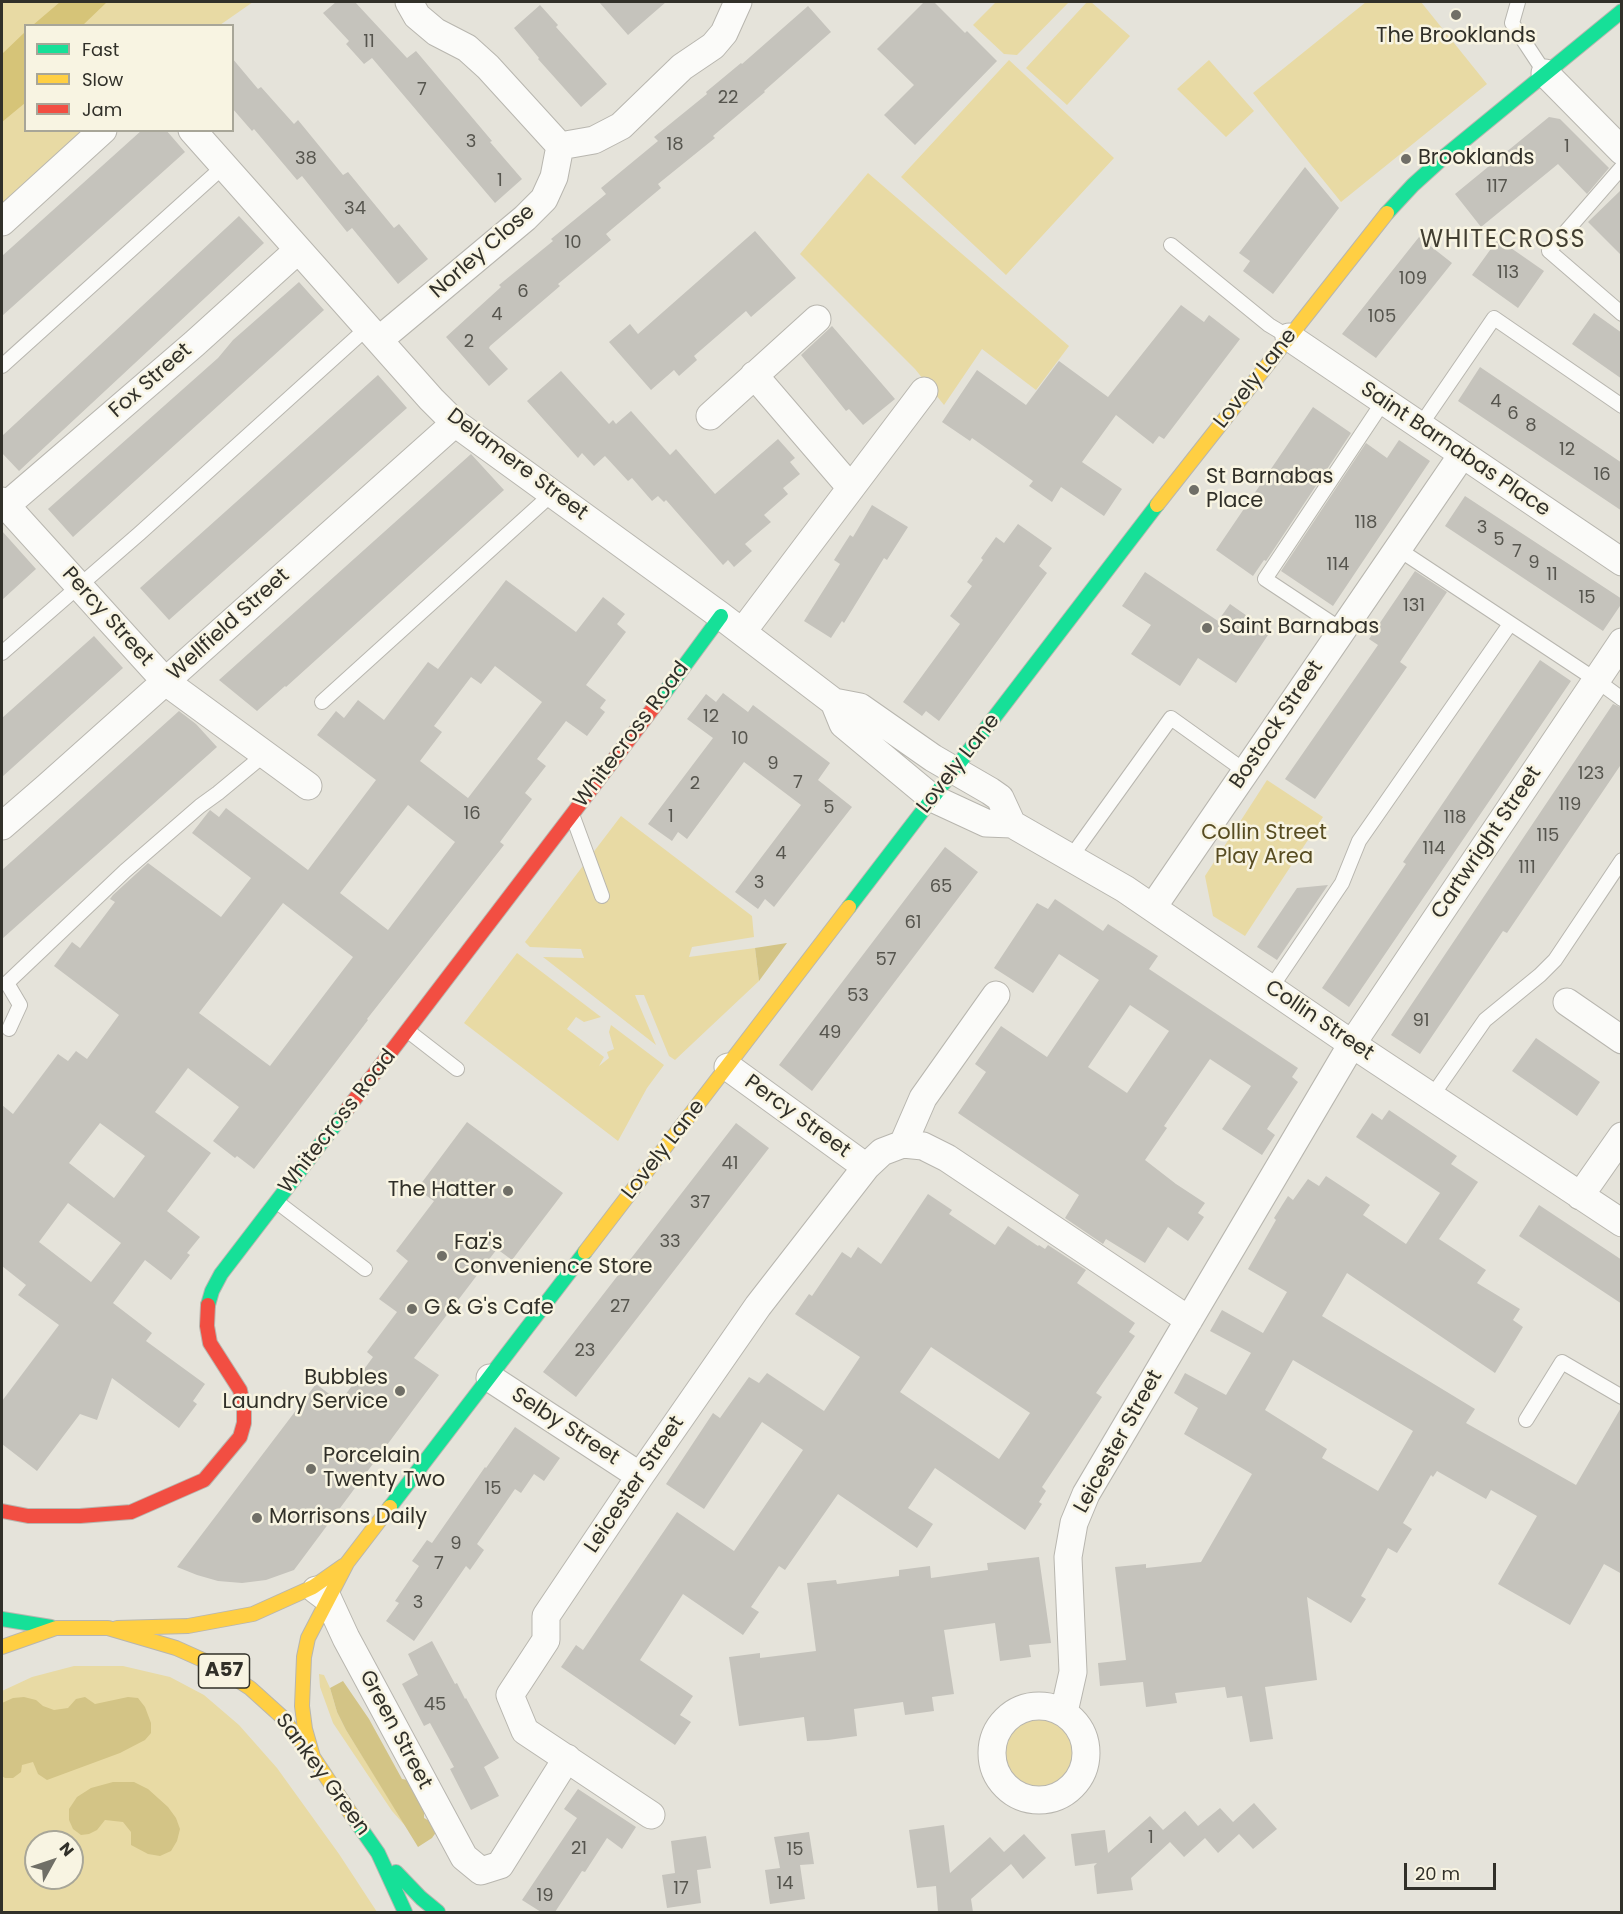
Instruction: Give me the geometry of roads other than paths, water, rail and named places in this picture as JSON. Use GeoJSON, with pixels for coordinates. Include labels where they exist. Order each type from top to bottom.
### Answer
{"type":"FeatureCollection","features":[{"type":"Feature","properties":{"kind":"main road","name":"Lovely Lane"},"geometry":{"type":"LineString","coordinates":[[313,1756],[305,1729],[302,1673],[308,1638],[321,1593],[347,1563],[490,1378],[1125,546],[1387,213],[1445,156],[1545,73],[1611,10]]}},
{"type":"Feature","properties":{"kind":"main road","name":"Whitecross Road"},"geometry":{"type":"LineString","coordinates":[[2,1511],[28,1516],[80,1516],[131,1512],[204,1480],[240,1437],[244,1423],[244,1408],[240,1390],[210,1343],[207,1326],[207,1309],[220,1274],[572,815],[732,623]]}},
{"type":"Feature","properties":{"kind":"main road"},"geometry":{"type":"LineString","coordinates":[[108,1628],[188,1626],[253,1614],[321,1593]]}},
{"type":"Feature","properties":{"kind":"main road","name":"A57"},"geometry":{"type":"LineString","coordinates":[[2,1619],[56,1628]]}},
{"type":"Feature","properties":{"kind":"main road","name":"Sankey Green"},"geometry":{"type":"LineString","coordinates":[[2,1647],[56,1628],[108,1628],[176,1648],[214,1665],[249,1688],[281,1716],[313,1756],[378,1853],[405,1912]]}},
{"type":"Feature","properties":{"kind":"main road","name":"A57"},"geometry":{"type":"LineString","coordinates":[[378,1853],[421,1898],[438,1912]]}},
{"type":"Feature","properties":{"kind":"street"},"geometry":{"type":"LineString","coordinates":[[409,2],[417,16],[436,32],[467,48],[488,67],[560,146],[594,140],[621,126],[682,67],[713,46],[724,33],[738,2]]}},
{"type":"Feature","properties":{"kind":"street"},"geometry":{"type":"LineString","coordinates":[[1545,73],[1622,151]]}},
{"type":"Feature","properties":{"kind":"street"},"geometry":{"type":"LineString","coordinates":[[2,222],[101,132]]}},
{"type":"Feature","properties":{"kind":"street","name":"Delamere Street"},"geometry":{"type":"LineString","coordinates":[[194,132],[455,423],[732,623],[834,702],[860,707],[954,771]]}},
{"type":"Feature","properties":{"kind":"street","name":"Norley Close"},"geometry":{"type":"LineString","coordinates":[[373,334],[525,218],[544,199],[554,177],[560,146]]}},
{"type":"Feature","properties":{"kind":"street","name":"Fox Street"},"geometry":{"type":"LineString","coordinates":[[3,505],[186,352],[298,250]]}},
{"type":"Feature","properties":{"kind":"street"},"geometry":{"type":"LineString","coordinates":[[710,416],[817,319]]}},
{"type":"Feature","properties":{"kind":"street","name":"Saint Barnabas Place"},"geometry":{"type":"LineString","coordinates":[[1289,337],[1622,562]]}},
{"type":"Feature","properties":{"kind":"street"},"geometry":{"type":"LineString","coordinates":[[754,375],[851,488]]}},
{"type":"Feature","properties":{"kind":"street"},"geometry":{"type":"LineString","coordinates":[[732,623],[851,488],[924,391]]}},
{"type":"Feature","properties":{"kind":"street","name":"Wellfield Street"},"geometry":{"type":"LineString","coordinates":[[2,826],[455,423]]}},
{"type":"Feature","properties":{"kind":"street","name":"Bostock Street"},"geometry":{"type":"LineString","coordinates":[[1153,907],[1462,455]]}},
{"type":"Feature","properties":{"kind":"street","name":"Percy Street"},"geometry":{"type":"LineString","coordinates":[[3,505],[166,682],[308,786]]}},
{"type":"Feature","properties":{"kind":"street","name":"Cartwright Street"},"geometry":{"type":"LineString","coordinates":[[1352,1044],[1622,642]]}},
{"type":"Feature","properties":{"kind":"street","name":"Delamere Street"},"geometry":{"type":"LineString","coordinates":[[834,702],[843,724],[932,798]]}},
{"type":"Feature","properties":{"kind":"street"},"geometry":{"type":"LineString","coordinates":[[954,771],[990,790],[1000,798],[1012,824]]}},
{"type":"Feature","properties":{"kind":"street","name":"Collin Street"},"geometry":{"type":"LineString","coordinates":[[932,798],[986,823],[1012,824],[1153,907],[1352,1044],[1622,1223]]}},
{"type":"Feature","properties":{"kind":"street"},"geometry":{"type":"LineString","coordinates":[[996,995],[923,1098],[903,1144],[923,1146],[947,1158],[1189,1320]]}},
{"type":"Feature","properties":{"kind":"street"},"geometry":{"type":"LineString","coordinates":[[1567,1002],[1622,1040]]}},
{"type":"Feature","properties":{"kind":"street","name":"Leicester Street"},"geometry":{"type":"LineString","coordinates":[[1064,1712],[1072,1672],[1068,1557],[1074,1523],[1086,1494],[1352,1044]]}},
{"type":"Feature","properties":{"kind":"street","name":"Percy Street"},"geometry":{"type":"LineString","coordinates":[[728,1067],[866,1167]]}},
{"type":"Feature","properties":{"kind":"street"},"geometry":{"type":"LineString","coordinates":[[1580,1196],[1622,1136]]}},
{"type":"Feature","properties":{"kind":"street","name":"Leicester Street"},"geometry":{"type":"LineString","coordinates":[[651,1815],[525,1731],[510,1695],[546,1640],[546,1616],[758,1306],[866,1167],[882,1152],[903,1144]]}},
{"type":"Feature","properties":{"kind":"street","name":"Selby Street"},"geometry":{"type":"LineString","coordinates":[[490,1378],[640,1476]]}},
{"type":"Feature","properties":{"kind":"street","name":"Green Street"},"geometry":{"type":"LineString","coordinates":[[321,1593],[464,1857],[481,1871],[500,1865],[567,1758]]}},
{"type":"Feature","properties":{"kind":"lane"},"geometry":{"type":"LineString","coordinates":[[1518,2],[1512,23],[1545,73]]}},
{"type":"Feature","properties":{"kind":"lane"},"geometry":{"type":"LineString","coordinates":[[2,366],[224,166]]}},
{"type":"Feature","properties":{"kind":"lane"},"geometry":{"type":"LineString","coordinates":[[1622,167],[1549,251],[1622,314]]}},
{"type":"Feature","properties":{"kind":"lane"},"geometry":{"type":"LineString","coordinates":[[1171,245],[1269,325],[1289,337]]}},
{"type":"Feature","properties":{"kind":"lane"},"geometry":{"type":"LineString","coordinates":[[1420,426],[1494,318],[1622,406]]}},
{"type":"Feature","properties":{"kind":"lane"},"geometry":{"type":"LineString","coordinates":[[2,653],[78,585],[373,334]]}},
{"type":"Feature","properties":{"kind":"lane"},"geometry":{"type":"LineString","coordinates":[[1342,630],[1265,579],[1383,402]]}},
{"type":"Feature","properties":{"kind":"lane"},"geometry":{"type":"LineString","coordinates":[[322,702],[553,493]]}},
{"type":"Feature","properties":{"kind":"lane"},"geometry":{"type":"LineString","coordinates":[[1398,549],[1622,699]]}},
{"type":"Feature","properties":{"kind":"lane"},"geometry":{"type":"LineString","coordinates":[[1271,988],[1342,883],[1359,841],[1510,624]]}},
{"type":"Feature","properties":{"kind":"lane"},"geometry":{"type":"LineString","coordinates":[[1071,857],[1171,718],[1245,771]]}},
{"type":"Feature","properties":{"kind":"lane"},"geometry":{"type":"LineString","coordinates":[[9,1029],[20,1005],[7,982],[125,871],[265,754]]}},
{"type":"Feature","properties":{"kind":"lane"},"geometry":{"type":"LineString","coordinates":[[572,815],[602,896]]}},
{"type":"Feature","properties":{"kind":"lane"},"geometry":{"type":"LineString","coordinates":[[1432,1096],[1485,1020],[1555,960],[1622,860]]}},
{"type":"Feature","properties":{"kind":"lane"},"geometry":{"type":"LineString","coordinates":[[408,1031],[458,1070]]}},
{"type":"Feature","properties":{"kind":"lane"},"geometry":{"type":"LineString","coordinates":[[277,1202],[365,1269]]}},
{"type":"Feature","properties":{"kind":"lane"},"geometry":{"type":"LineString","coordinates":[[1526,1420],[1562,1362],[1622,1397]]}},
{"type":"Feature","properties":{"kind":"place","name":"The Brooklands"},"geometry":{"type":"Point","coordinates":[1456,15]}},
{"type":"Feature","properties":{"kind":"place","name":"Brooklands"},"geometry":{"type":"Point","coordinates":[1406,159]}},
{"type":"Feature","properties":{"kind":"place","name":"St Barnabas Place"},"geometry":{"type":"Point","coordinates":[1194,490]}},
{"type":"Feature","properties":{"kind":"place","name":"Saint Barnabas"},"geometry":{"type":"Point","coordinates":[1207,628]}},
{"type":"Feature","properties":{"kind":"place","name":"The Hatter"},"geometry":{"type":"Point","coordinates":[508,1191]}},
{"type":"Feature","properties":{"kind":"place","name":"Faz's Convenience Store"},"geometry":{"type":"Point","coordinates":[442,1256]}},
{"type":"Feature","properties":{"kind":"place","name":"G & G's Cafe"},"geometry":{"type":"Point","coordinates":[412,1309]}},
{"type":"Feature","properties":{"kind":"place","name":"Bubbles Laundry Service"},"geometry":{"type":"Point","coordinates":[400,1391]}},
{"type":"Feature","properties":{"kind":"place","name":"Porcelain Twenty Two"},"geometry":{"type":"Point","coordinates":[311,1469]}},
{"type":"Feature","properties":{"kind":"place","name":"Morrisons Daily"},"geometry":{"type":"Point","coordinates":[257,1518]}},
{"type":"Feature","properties":{"kind":"district","name":"WHITECROSS"},"geometry":{"type":"Point","coordinates":[1503,241]}},
{"type":"Feature","properties":{"kind":"park label","name":"Collin Street Play Area"},"geometry":{"type":"Point","coordinates":[1264,846]}}]}
